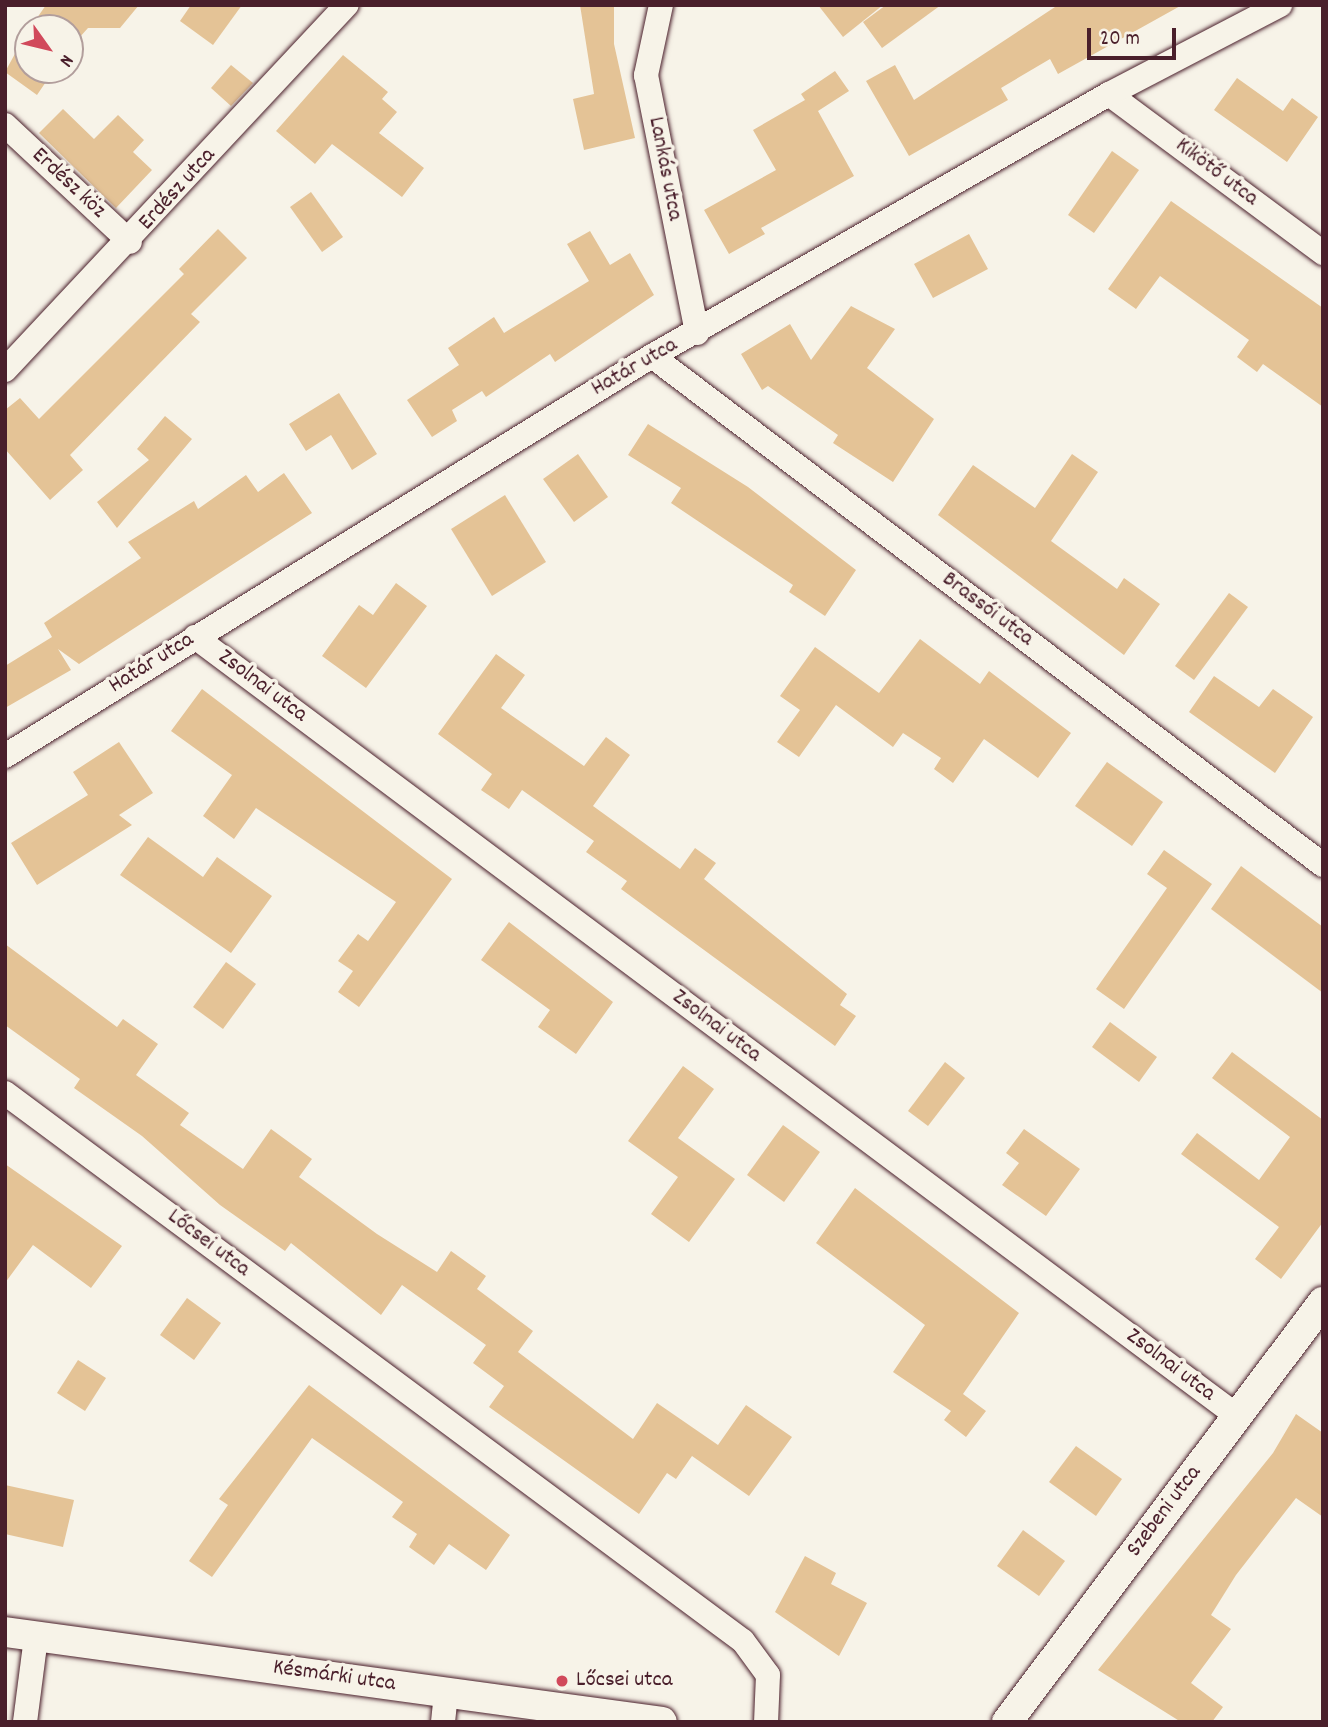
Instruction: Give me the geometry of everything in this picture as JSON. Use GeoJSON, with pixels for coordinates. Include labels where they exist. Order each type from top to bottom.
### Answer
{"type":"FeatureCollection","features":[{"type":"Feature","properties":{"kind":"street","name":"Erdész utca"},"geometry":{"type":"LineString","coordinates":[[5,370],[131,242],[346,5]]}},
{"type":"Feature","properties":{"kind":"street","name":"Lankás utca"},"geometry":{"type":"LineString","coordinates":[[661,5],[646,75],[697,333]]}},
{"type":"Feature","properties":{"kind":"street","name":"Határ utca"},"geometry":{"type":"LineString","coordinates":[[5,756],[652,356],[697,333],[1109,94],[1280,5]]}},
{"type":"Feature","properties":{"kind":"street","name":"Kikötő utca"},"geometry":{"type":"LineString","coordinates":[[1109,94],[1323,253]]}},
{"type":"Feature","properties":{"kind":"street","name":"Erdész köz"},"geometry":{"type":"LineString","coordinates":[[5,125],[131,242]]}},
{"type":"Feature","properties":{"kind":"street","name":"Brassói utca"},"geometry":{"type":"LineString","coordinates":[[652,356],[1323,865]]}},
{"type":"Feature","properties":{"kind":"street","name":"Zsolnai utca"},"geometry":{"type":"LineString","coordinates":[[195,637],[1237,1416]]}},
{"type":"Feature","properties":{"kind":"street","name":"Lőcsei utca"},"geometry":{"type":"LineString","coordinates":[[5,1093],[743,1641],[768,1675],[766,1722]]}},
{"type":"Feature","properties":{"kind":"street","name":"Szebeni utca"},"geometry":{"type":"LineString","coordinates":[[1007,1722],[1323,1302]]}},
{"type":"Feature","properties":{"kind":"street","name":"Késmárki utca"},"geometry":{"type":"LineString","coordinates":[[5,1632],[445,1707],[662,1722]]}},
{"type":"Feature","properties":{"kind":"street"},"geometry":{"type":"LineString","coordinates":[[25,1722],[36,1637]]}},
{"type":"Feature","properties":{"kind":"building"},"geometry":{"type":"Polygon","coordinates":[[[46,5],[139,5],[120,28],[88,28],[84,32],[84,14],[40,14],[46,5]]]}},
{"type":"Feature","properties":{"kind":"building"},"geometry":{"type":"Polygon","coordinates":[[[191,5],[242,5],[213,45],[180,21],[191,5]]]}},
{"type":"Feature","properties":{"kind":"building"},"geometry":{"type":"Polygon","coordinates":[[[580,5],[614,5],[614,44],[635,138],[584,150],[573,99],[594,94],[580,5]]]}},
{"type":"Feature","properties":{"kind":"building"},"geometry":{"type":"Polygon","coordinates":[[[818,5],[883,5],[843,37],[818,5]]]}},
{"type":"Feature","properties":{"kind":"building"},"geometry":{"type":"Polygon","coordinates":[[[886,5],[941,5],[882,48],[863,22],[886,5]]]}},
{"type":"Feature","properties":{"kind":"building"},"geometry":{"type":"Polygon","coordinates":[[[1058,5],[1182,5],[1058,74],[1050,59],[1001,88],[1008,100],[909,156],[866,81],[895,65],[914,100],[1058,5]]]}},
{"type":"Feature","properties":{"kind":"building"},"geometry":{"type":"Polygon","coordinates":[[[343,55],[388,92],[382,99],[397,112],[379,133],[424,168],[402,197],[332,144],[315,164],[276,131],[343,55]]]}},
{"type":"Feature","properties":{"kind":"building"},"geometry":{"type":"Polygon","coordinates":[[[14,56],[14,78],[5,72],[14,56]]]}},
{"type":"Feature","properties":{"kind":"building"},"geometry":{"type":"Polygon","coordinates":[[[231,65],[253,83],[231,106],[211,88],[231,65]]]}},
{"type":"Feature","properties":{"kind":"building"},"geometry":{"type":"Polygon","coordinates":[[[835,71],[849,91],[818,111],[854,176],[761,228],[765,234],[729,254],[704,210],[776,170],[753,130],[805,100],[801,94],[835,71]]]}},
{"type":"Feature","properties":{"kind":"building"},"geometry":{"type":"Polygon","coordinates":[[[1237,78],[1283,111],[1292,98],[1318,117],[1287,162],[1214,110],[1237,78]]]}},
{"type":"Feature","properties":{"kind":"building"},"geometry":{"type":"Polygon","coordinates":[[[22,84],[44,84],[37,95],[22,84]]]}},
{"type":"Feature","properties":{"kind":"building"},"geometry":{"type":"Polygon","coordinates":[[[63,109],[94,139],[118,115],[144,140],[133,152],[152,170],[116,208],[39,133],[63,109]]]}},
{"type":"Feature","properties":{"kind":"building"},"geometry":{"type":"Polygon","coordinates":[[[1112,151],[1139,170],[1094,233],[1068,215],[1112,151]]]}},
{"type":"Feature","properties":{"kind":"building"},"geometry":{"type":"Polygon","coordinates":[[[311,192],[343,237],[322,252],[290,207],[311,192]]]}},
{"type":"Feature","properties":{"kind":"building"},"geometry":{"type":"Polygon","coordinates":[[[1171,201],[1323,308],[1323,407],[1263,364],[1257,372],[1237,357],[1249,340],[1160,276],[1136,309],[1108,289],[1171,201]]]}},
{"type":"Feature","properties":{"kind":"building"},"geometry":{"type":"Polygon","coordinates":[[[218,229],[247,258],[191,314],[200,322],[70,455],[83,470],[50,500],[5,449],[5,410],[20,398],[39,419],[184,274],[179,269],[218,229]]]}},
{"type":"Feature","properties":{"kind":"building"},"geometry":{"type":"Polygon","coordinates":[[[590,231],[610,265],[630,253],[654,295],[555,362],[550,354],[486,397],[482,391],[452,410],[457,421],[432,437],[407,400],[459,365],[448,348],[494,317],[504,333],[589,281],[567,244],[590,231]]]}},
{"type":"Feature","properties":{"kind":"building"},"geometry":{"type":"Polygon","coordinates":[[[969,234],[988,269],[933,298],[914,264],[969,234]]]}},
{"type":"Feature","properties":{"kind":"building"},"geometry":{"type":"Polygon","coordinates":[[[851,306],[895,329],[867,368],[934,419],[893,482],[833,443],[838,435],[768,386],[762,390],[741,354],[790,324],[811,360],[851,306]]]}},
{"type":"Feature","properties":{"kind":"building"},"geometry":{"type":"Polygon","coordinates":[[[339,393],[377,454],[352,470],[331,435],[306,451],[289,424],[339,393]]]}},
{"type":"Feature","properties":{"kind":"building"},"geometry":{"type":"Polygon","coordinates":[[[165,416],[192,439],[117,528],[97,502],[149,460],[137,449],[165,416]]]}},
{"type":"Feature","properties":{"kind":"building"},"geometry":{"type":"Polygon","coordinates":[[[648,424],[748,487],[856,570],[825,616],[789,592],[793,585],[671,503],[681,488],[628,455],[648,424]]]}},
{"type":"Feature","properties":{"kind":"building"},"geometry":{"type":"Polygon","coordinates":[[[578,454],[608,497],[574,522],[543,479],[578,454]]]}},
{"type":"Feature","properties":{"kind":"building"},"geometry":{"type":"Polygon","coordinates":[[[1072,454],[1098,472],[1051,541],[1117,589],[1124,578],[1160,604],[1124,655],[938,515],[973,465],[1035,508],[1072,454]]]}},
{"type":"Feature","properties":{"kind":"building"},"geometry":{"type":"Polygon","coordinates":[[[284,473],[312,513],[79,664],[58,649],[71,670],[5,708],[5,666],[52,637],[44,623],[141,558],[128,542],[194,501],[198,509],[246,475],[258,492],[284,473]]]}},
{"type":"Feature","properties":{"kind":"building"},"geometry":{"type":"Polygon","coordinates":[[[505,495],[546,562],[492,596],[451,529],[505,495]]]}},
{"type":"Feature","properties":{"kind":"building"},"geometry":{"type":"Polygon","coordinates":[[[396,583],[427,606],[366,688],[322,656],[359,605],[373,615],[396,583]]]}},
{"type":"Feature","properties":{"kind":"building"},"geometry":{"type":"Polygon","coordinates":[[[1229,593],[1248,607],[1194,680],[1175,666],[1229,593]]]}},
{"type":"Feature","properties":{"kind":"building"},"geometry":{"type":"Polygon","coordinates":[[[920,639],[980,684],[989,671],[1071,733],[1038,778],[984,739],[953,783],[934,769],[941,758],[903,733],[893,747],[836,705],[799,757],[777,742],[800,710],[780,696],[815,647],[879,693],[920,639]]]}},
{"type":"Feature","properties":{"kind":"building"},"geometry":{"type":"Polygon","coordinates":[[[496,654],[525,675],[501,708],[584,766],[606,737],[630,755],[593,806],[680,869],[695,848],[716,863],[704,879],[847,994],[840,1005],[856,1016],[835,1046],[621,889],[627,881],[586,852],[594,841],[522,790],[509,809],[481,790],[492,774],[438,734],[496,654]]]}},
{"type":"Feature","properties":{"kind":"building"},"geometry":{"type":"Polygon","coordinates":[[[1214,676],[1259,707],[1273,689],[1313,717],[1275,773],[1189,712],[1214,676]]]}},
{"type":"Feature","properties":{"kind":"building"},"geometry":{"type":"Polygon","coordinates":[[[202,689],[452,879],[359,1007],[338,992],[353,971],[338,961],[358,934],[368,941],[396,902],[256,808],[234,839],[203,816],[232,775],[171,731],[202,689]]]}},
{"type":"Feature","properties":{"kind":"building"},"geometry":{"type":"Polygon","coordinates":[[[119,742],[153,793],[119,815],[132,825],[37,885],[11,843],[88,795],[73,772],[119,742]]]}},
{"type":"Feature","properties":{"kind":"building"},"geometry":{"type":"Polygon","coordinates":[[[1107,762],[1163,802],[1132,846],[1075,806],[1107,762]]]}},
{"type":"Feature","properties":{"kind":"building"},"geometry":{"type":"Polygon","coordinates":[[[148,837],[203,877],[217,857],[272,896],[231,953],[120,875],[148,837]]]}},
{"type":"Feature","properties":{"kind":"building"},"geometry":{"type":"Polygon","coordinates":[[[1164,850],[1212,884],[1124,1009],[1096,989],[1167,888],[1147,874],[1164,850]]]}},
{"type":"Feature","properties":{"kind":"building"},"geometry":{"type":"Polygon","coordinates":[[[1241,866],[1323,927],[1323,993],[1211,909],[1241,866]]]}},
{"type":"Feature","properties":{"kind":"building"},"geometry":{"type":"Polygon","coordinates":[[[509,922],[613,1002],[576,1054],[538,1027],[550,1010],[481,960],[509,922]]]}},
{"type":"Feature","properties":{"kind":"building"},"geometry":{"type":"Polygon","coordinates":[[[5,944],[117,1027],[123,1019],[158,1044],[136,1075],[189,1113],[180,1125],[243,1169],[271,1129],[312,1159],[299,1177],[377,1234],[437,1272],[451,1251],[486,1276],[477,1289],[533,1331],[518,1352],[633,1439],[657,1403],[718,1445],[746,1405],[792,1437],[749,1496],[692,1456],[676,1479],[667,1473],[639,1514],[489,1407],[504,1386],[473,1363],[486,1345],[402,1285],[381,1315],[291,1243],[285,1251],[220,1205],[142,1136],[74,1088],[80,1079],[5,1025],[5,944]]]}},
{"type":"Feature","properties":{"kind":"building"},"geometry":{"type":"Polygon","coordinates":[[[226,962],[256,984],[223,1029],[193,1007],[226,962]]]}},
{"type":"Feature","properties":{"kind":"building"},"geometry":{"type":"Polygon","coordinates":[[[1110,1022],[1157,1057],[1139,1082],[1092,1047],[1110,1022]]]}},
{"type":"Feature","properties":{"kind":"building"},"geometry":{"type":"Polygon","coordinates":[[[1232,1052],[1323,1120],[1323,1222],[1281,1279],[1255,1259],[1279,1227],[1181,1154],[1197,1133],[1259,1180],[1290,1137],[1212,1078],[1232,1052]]]}},
{"type":"Feature","properties":{"kind":"building"},"geometry":{"type":"Polygon","coordinates":[[[945,1062],[965,1078],[928,1126],[908,1111],[945,1062]]]}},
{"type":"Feature","properties":{"kind":"building"},"geometry":{"type":"Polygon","coordinates":[[[683,1066],[714,1089],[678,1138],[735,1179],[689,1242],[651,1214],[678,1177],[628,1141],[683,1066]]]}},
{"type":"Feature","properties":{"kind":"building"},"geometry":{"type":"Polygon","coordinates":[[[783,1125],[820,1152],[784,1202],[747,1175],[783,1125]]]}},
{"type":"Feature","properties":{"kind":"building"},"geometry":{"type":"Polygon","coordinates":[[[1024,1129],[1080,1169],[1046,1216],[1002,1185],[1019,1163],[1006,1153],[1024,1129]]]}},
{"type":"Feature","properties":{"kind":"building"},"geometry":{"type":"Polygon","coordinates":[[[5,1164],[122,1246],[91,1288],[33,1245],[5,1283],[5,1164]]]}},
{"type":"Feature","properties":{"kind":"building"},"geometry":{"type":"Polygon","coordinates":[[[855,1188],[1019,1313],[963,1394],[986,1411],[966,1437],[944,1420],[951,1411],[893,1372],[925,1325],[816,1243],[855,1188]]]}},
{"type":"Feature","properties":{"kind":"building"},"geometry":{"type":"Polygon","coordinates":[[[187,1298],[221,1323],[194,1360],[160,1335],[187,1298]]]}},
{"type":"Feature","properties":{"kind":"building"},"geometry":{"type":"Polygon","coordinates":[[[78,1360],[106,1378],[85,1411],[57,1393],[78,1360]]]}},
{"type":"Feature","properties":{"kind":"building"},"geometry":{"type":"Polygon","coordinates":[[[309,1385],[510,1535],[486,1570],[449,1544],[434,1565],[409,1547],[417,1534],[392,1517],[403,1502],[312,1438],[212,1577],[189,1561],[228,1505],[219,1499],[309,1385]]]}},
{"type":"Feature","properties":{"kind":"building"},"geometry":{"type":"Polygon","coordinates":[[[1296,1414],[1323,1433],[1323,1517],[1296,1498],[1236,1575],[1211,1615],[1231,1629],[1191,1683],[1223,1707],[1212,1722],[1181,1722],[1098,1670],[1273,1453],[1296,1414]]]}},
{"type":"Feature","properties":{"kind":"building"},"geometry":{"type":"Polygon","coordinates":[[[1076,1446],[1122,1479],[1096,1516],[1049,1482],[1076,1446]]]}},
{"type":"Feature","properties":{"kind":"building"},"geometry":{"type":"Polygon","coordinates":[[[5,1485],[74,1500],[63,1547],[5,1534],[5,1485]]]}},
{"type":"Feature","properties":{"kind":"building"},"geometry":{"type":"Polygon","coordinates":[[[1023,1530],[1065,1561],[1039,1596],[997,1566],[1023,1530]]]}},
{"type":"Feature","properties":{"kind":"building"},"geometry":{"type":"Polygon","coordinates":[[[805,1556],[836,1573],[831,1584],[867,1603],[839,1656],[775,1612],[805,1556]]]}},
{"type":"Feature","properties":{"kind":"place","name":"Lőcsei utca"},"geometry":{"type":"Point","coordinates":[562,1681]}}]}
